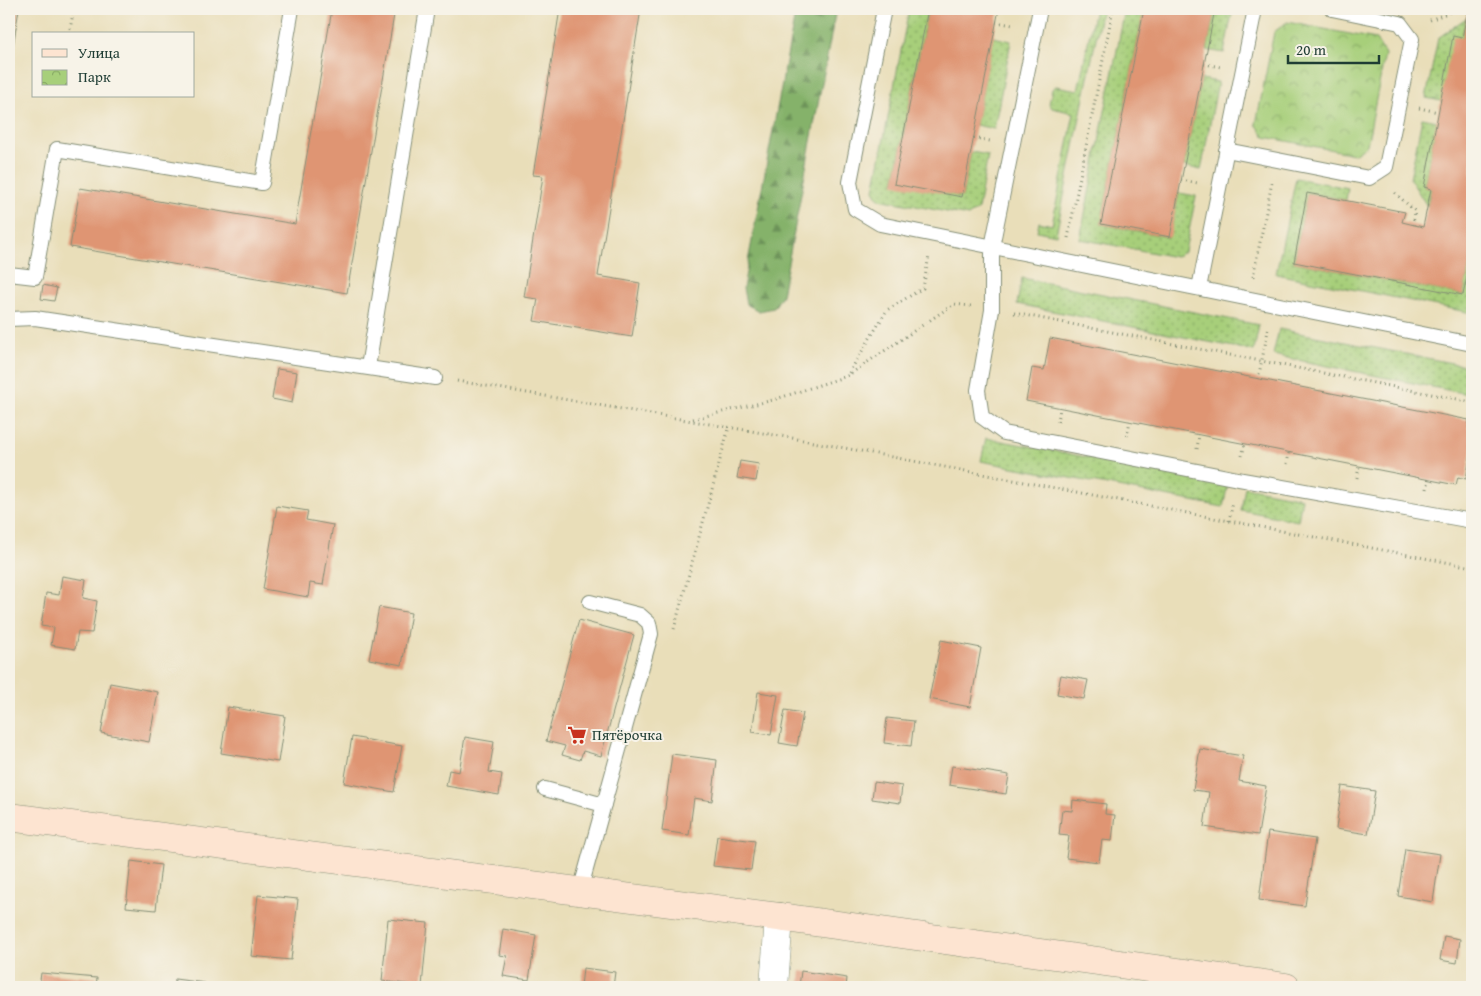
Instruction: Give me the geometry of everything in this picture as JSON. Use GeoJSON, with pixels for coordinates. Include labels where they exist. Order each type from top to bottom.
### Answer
{"type":"FeatureCollection","features":[{"type":"Feature","properties":{"kind":"main road"},"geometry":{"type":"LineString","coordinates":[[9,817],[779,917],[1286,987]]}},
{"type":"Feature","properties":{"kind":"street"},"geometry":{"type":"LineString","coordinates":[[774,987],[779,917]]}},
{"type":"Feature","properties":{"kind":"lane"},"geometry":{"type":"LineString","coordinates":[[9,274],[35,278],[56,149],[262,183],[292,9]]}},
{"type":"Feature","properties":{"kind":"lane"},"geometry":{"type":"LineString","coordinates":[[368,367],[427,9]]}},
{"type":"Feature","properties":{"kind":"lane"},"geometry":{"type":"LineString","coordinates":[[884,9],[850,182],[855,208],[880,224],[1472,344]]}},
{"type":"Feature","properties":{"kind":"lane"},"geometry":{"type":"LineString","coordinates":[[1040,9],[992,247],[992,310],[978,390],[982,417],[1004,432],[1238,479],[1472,521]]}},
{"type":"Feature","properties":{"kind":"lane"},"geometry":{"type":"LineString","coordinates":[[1199,288],[1255,9]]}},
{"type":"Feature","properties":{"kind":"lane"},"geometry":{"type":"LineString","coordinates":[[1226,150],[1369,178],[1386,167],[1412,40],[1400,22],[1332,9]]}},
{"type":"Feature","properties":{"kind":"lane"},"geometry":{"type":"LineString","coordinates":[[9,319],[35,318],[435,378]]}},
{"type":"Feature","properties":{"kind":"lane"},"geometry":{"type":"LineString","coordinates":[[580,891],[651,634],[649,623],[640,615],[590,602]]}},
{"type":"Feature","properties":{"kind":"lane"},"geometry":{"type":"LineString","coordinates":[[546,789],[604,805]]}},
{"type":"Feature","properties":{"kind":"path"},"geometry":{"type":"LineString","coordinates":[[69,32],[74,9]]}},
{"type":"Feature","properties":{"kind":"path"},"geometry":{"type":"LineString","coordinates":[[1063,261],[1113,9]]}},
{"type":"Feature","properties":{"kind":"path"},"geometry":{"type":"LineString","coordinates":[[1430,20],[1457,9]]}},
{"type":"Feature","properties":{"kind":"path"},"geometry":{"type":"LineString","coordinates":[[996,22],[1016,26]]}},
{"type":"Feature","properties":{"kind":"path"},"geometry":{"type":"LineString","coordinates":[[1204,64],[1230,69]]}},
{"type":"Feature","properties":{"kind":"path"},"geometry":{"type":"LineString","coordinates":[[1412,107],[1438,112]]}},
{"type":"Feature","properties":{"kind":"path"},"geometry":{"type":"LineString","coordinates":[[1249,298],[1276,160]]}},
{"type":"Feature","properties":{"kind":"path"},"geometry":{"type":"LineString","coordinates":[[1181,180],[1207,185]]}},
{"type":"Feature","properties":{"kind":"path"},"geometry":{"type":"LineString","coordinates":[[1395,192],[1416,211],[1412,225]]}},
{"type":"Feature","properties":{"kind":"path"},"geometry":{"type":"LineString","coordinates":[[847,376],[888,310],[923,288],[932,235]]}},
{"type":"Feature","properties":{"kind":"path"},"geometry":{"type":"LineString","coordinates":[[689,419],[773,400],[847,376],[954,304],[1472,402]]}},
{"type":"Feature","properties":{"kind":"path"},"geometry":{"type":"LineString","coordinates":[[1258,379],[1271,320]]}},
{"type":"Feature","properties":{"kind":"path"},"geometry":{"type":"LineString","coordinates":[[435,378],[689,419],[1472,567]]}},
{"type":"Feature","properties":{"kind":"green space"},"geometry":{"type":"Polygon","coordinates":[[[796,9],[836,9],[782,295],[774,308],[759,311],[746,304],[743,288],[796,9]]]}},
{"type":"Feature","properties":{"kind":"green space"},"geometry":{"type":"Polygon","coordinates":[[[909,9],[928,9],[894,183],[962,197],[971,152],[988,155],[978,209],[968,216],[879,199],[874,190],[909,9]]]}},
{"type":"Feature","properties":{"kind":"green space"},"geometry":{"type":"Polygon","coordinates":[[[1095,9],[1102,9],[1056,235],[1037,231],[1039,222],[1052,225],[1074,113],[1052,108],[1049,104],[1052,89],[1056,86],[1078,90],[1095,9]]]}},
{"type":"Feature","properties":{"kind":"green space"},"geometry":{"type":"Polygon","coordinates":[[[1125,9],[1144,9],[1101,224],[1169,237],[1179,193],[1196,196],[1185,251],[1176,257],[1080,239],[1125,9]]]}},
{"type":"Feature","properties":{"kind":"green space"},"geometry":{"type":"Polygon","coordinates":[[[1215,9],[1233,9],[1224,53],[1207,50],[1215,9]]]}},
{"type":"Feature","properties":{"kind":"green space"},"geometry":{"type":"Polygon","coordinates":[[[1466,18],[1462,38],[1441,101],[1426,98],[1438,38],[1466,18]]]}},
{"type":"Feature","properties":{"kind":"green space"},"geometry":{"type":"Polygon","coordinates":[[[1287,22],[1376,39],[1385,54],[1367,145],[1354,154],[1265,137],[1256,124],[1274,32],[1287,22]]]}},
{"type":"Feature","properties":{"kind":"green space"},"geometry":{"type":"Polygon","coordinates":[[[993,37],[1011,41],[994,129],[976,125],[993,37]]]}},
{"type":"Feature","properties":{"kind":"green space"},"geometry":{"type":"Polygon","coordinates":[[[1201,79],[1218,82],[1201,170],[1184,166],[1201,79]]]}},
{"type":"Feature","properties":{"kind":"green space"},"geometry":{"type":"Polygon","coordinates":[[[1422,118],[1437,121],[1424,187],[1431,189],[1427,206],[1410,179],[1422,118]]]}},
{"type":"Feature","properties":{"kind":"green space"},"geometry":{"type":"Polygon","coordinates":[[[1296,178],[1348,188],[1346,200],[1307,193],[1294,262],[1463,295],[1471,258],[1472,313],[1276,274],[1296,178]]]}},
{"type":"Feature","properties":{"kind":"green space"},"geometry":{"type":"Polygon","coordinates":[[[1022,278],[1259,325],[1254,351],[1017,304],[1022,278]]]}},
{"type":"Feature","properties":{"kind":"green space"},"geometry":{"type":"Polygon","coordinates":[[[1279,329],[1472,367],[1472,395],[1273,355],[1279,329]]]}},
{"type":"Feature","properties":{"kind":"green space"},"geometry":{"type":"Polygon","coordinates":[[[986,438],[1228,484],[1223,507],[981,461],[986,438]]]}},
{"type":"Feature","properties":{"kind":"green space"},"geometry":{"type":"Polygon","coordinates":[[[1245,487],[1302,498],[1298,521],[1241,510],[1245,487]]]}},
{"type":"Feature","properties":{"kind":"building"},"geometry":{"type":"Polygon","coordinates":[[[9,9],[19,9],[10,66],[9,66],[9,9]]]}},
{"type":"Feature","properties":{"kind":"building"},"geometry":{"type":"Polygon","coordinates":[[[332,9],[395,9],[347,293],[70,247],[80,188],[295,224],[332,9]]]}},
{"type":"Feature","properties":{"kind":"building"},"geometry":{"type":"Polygon","coordinates":[[[560,9],[641,9],[598,276],[640,283],[632,337],[534,321],[538,299],[524,297],[543,176],[533,175],[560,9]]]}},
{"type":"Feature","properties":{"kind":"building"},"geometry":{"type":"Polygon","coordinates":[[[928,9],[999,9],[962,197],[894,184],[928,9]]]}},
{"type":"Feature","properties":{"kind":"building"},"geometry":{"type":"Polygon","coordinates":[[[1144,9],[1215,9],[1170,237],[1101,224],[1144,9]]]}},
{"type":"Feature","properties":{"kind":"building"},"geometry":{"type":"Polygon","coordinates":[[[1468,9],[1472,9],[1472,259],[1463,295],[1294,262],[1307,193],[1405,212],[1402,222],[1423,227],[1431,189],[1424,187],[1453,36],[1462,38],[1468,9]]]}},
{"type":"Feature","properties":{"kind":"building"},"geometry":{"type":"Polygon","coordinates":[[[43,285],[57,288],[54,301],[41,299],[43,285]]]}},
{"type":"Feature","properties":{"kind":"building"},"geometry":{"type":"Polygon","coordinates":[[[1050,338],[1469,420],[1468,428],[1472,429],[1472,447],[1466,479],[1458,477],[1456,485],[1026,401],[1032,368],[1044,370],[1050,338]]]}},
{"type":"Feature","properties":{"kind":"building"},"geometry":{"type":"Polygon","coordinates":[[[277,369],[297,372],[292,403],[272,399],[277,369]]]}},
{"type":"Feature","properties":{"kind":"building"},"geometry":{"type":"Polygon","coordinates":[[[740,461],[759,464],[756,481],[737,478],[740,461]]]}},
{"type":"Feature","properties":{"kind":"building"},"geometry":{"type":"Polygon","coordinates":[[[277,506],[308,511],[306,520],[333,525],[323,585],[310,583],[308,597],[263,589],[277,506]]]}},
{"type":"Feature","properties":{"kind":"building"},"geometry":{"type":"Polygon","coordinates":[[[62,576],[86,580],[83,598],[97,601],[92,633],[78,632],[75,649],[51,645],[54,628],[41,626],[46,593],[59,595],[62,576]]]}},
{"type":"Feature","properties":{"kind":"building"},"geometry":{"type":"Polygon","coordinates":[[[379,607],[411,613],[402,665],[369,659],[379,607]]]}},
{"type":"Feature","properties":{"kind":"building"},"geometry":{"type":"Polygon","coordinates":[[[579,620],[634,635],[601,756],[583,751],[580,760],[562,755],[565,746],[546,741],[579,620]]]}},
{"type":"Feature","properties":{"kind":"building"},"geometry":{"type":"Polygon","coordinates":[[[941,640],[981,648],[970,707],[929,699],[941,640]]]}},
{"type":"Feature","properties":{"kind":"building"},"geometry":{"type":"Polygon","coordinates":[[[1061,675],[1088,680],[1084,699],[1057,694],[1061,675]]]}},
{"type":"Feature","properties":{"kind":"building"},"geometry":{"type":"Polygon","coordinates":[[[110,683],[158,692],[149,742],[101,733],[110,683]]]}},
{"type":"Feature","properties":{"kind":"building"},"geometry":{"type":"Polygon","coordinates":[[[758,692],[778,695],[771,735],[752,732],[758,692]]]}},
{"type":"Feature","properties":{"kind":"building"},"geometry":{"type":"Polygon","coordinates":[[[228,707],[285,716],[278,762],[221,753],[228,707]]]}},
{"type":"Feature","properties":{"kind":"building"},"geometry":{"type":"Polygon","coordinates":[[[785,710],[803,713],[797,746],[779,743],[785,710]]]}},
{"type":"Feature","properties":{"kind":"building"},"geometry":{"type":"Polygon","coordinates":[[[887,718],[914,721],[911,746],[884,743],[887,718]]]}},
{"type":"Feature","properties":{"kind":"building"},"geometry":{"type":"Polygon","coordinates":[[[352,737],[402,746],[394,792],[344,783],[352,737]]]}},
{"type":"Feature","properties":{"kind":"building"},"geometry":{"type":"Polygon","coordinates":[[[465,737],[494,742],[489,772],[502,774],[499,795],[446,786],[449,770],[459,772],[465,737]]]}},
{"type":"Feature","properties":{"kind":"building"},"geometry":{"type":"Polygon","coordinates":[[[1200,749],[1243,756],[1239,781],[1266,786],[1258,835],[1204,827],[1209,792],[1193,790],[1200,749]]]}},
{"type":"Feature","properties":{"kind":"building"},"geometry":{"type":"Polygon","coordinates":[[[672,754],[717,760],[712,801],[694,798],[689,835],[662,831],[672,754]]]}},
{"type":"Feature","properties":{"kind":"building"},"geometry":{"type":"Polygon","coordinates":[[[952,766],[1009,775],[1006,794],[949,785],[952,766]]]}},
{"type":"Feature","properties":{"kind":"building"},"geometry":{"type":"Polygon","coordinates":[[[874,782],[902,786],[900,803],[872,799],[874,782]]]}},
{"type":"Feature","properties":{"kind":"building"},"geometry":{"type":"Polygon","coordinates":[[[1342,786],[1375,791],[1368,834],[1336,829],[1342,786]]]}},
{"type":"Feature","properties":{"kind":"building"},"geometry":{"type":"Polygon","coordinates":[[[1073,800],[1106,804],[1105,814],[1115,815],[1112,841],[1102,840],[1099,862],[1066,858],[1069,836],[1059,835],[1062,810],[1072,811],[1073,800]]]}},
{"type":"Feature","properties":{"kind":"building"},"geometry":{"type":"Polygon","coordinates":[[[1268,832],[1315,839],[1305,906],[1259,900],[1268,832]]]}},
{"type":"Feature","properties":{"kind":"building"},"geometry":{"type":"Polygon","coordinates":[[[717,836],[755,841],[751,870],[713,866],[717,836]]]}},
{"type":"Feature","properties":{"kind":"building"},"geometry":{"type":"Polygon","coordinates":[[[1405,849],[1440,854],[1433,902],[1398,896],[1405,849]]]}},
{"type":"Feature","properties":{"kind":"building"},"geometry":{"type":"Polygon","coordinates":[[[131,861],[161,865],[156,910],[126,907],[131,861]]]}},
{"type":"Feature","properties":{"kind":"building"},"geometry":{"type":"Polygon","coordinates":[[[258,895],[298,899],[291,960],[251,956],[258,895]]]}},
{"type":"Feature","properties":{"kind":"building"},"geometry":{"type":"Polygon","coordinates":[[[388,919],[428,923],[422,986],[382,981],[388,919]]]}},
{"type":"Feature","properties":{"kind":"building"},"geometry":{"type":"Polygon","coordinates":[[[503,929],[536,935],[529,980],[503,976],[507,956],[499,955],[503,929]]]}},
{"type":"Feature","properties":{"kind":"building"},"geometry":{"type":"Polygon","coordinates":[[[1444,936],[1460,939],[1457,963],[1440,960],[1444,936]]]}},
{"type":"Feature","properties":{"kind":"building"},"geometry":{"type":"Polygon","coordinates":[[[583,968],[615,972],[613,987],[581,987],[583,968]]]}},
{"type":"Feature","properties":{"kind":"building"},"geometry":{"type":"Polygon","coordinates":[[[801,971],[847,978],[846,987],[799,987],[801,971]]]}},
{"type":"Feature","properties":{"kind":"building"},"geometry":{"type":"Polygon","coordinates":[[[41,973],[97,978],[96,987],[39,987],[41,973]]]}},
{"type":"Feature","properties":{"kind":"building"},"geometry":{"type":"Polygon","coordinates":[[[175,979],[205,983],[204,987],[174,987],[175,979]]]}},
{"type":"Feature","properties":{"kind":"place","name":"Пятёрочка"},"geometry":{"type":"Point","coordinates":[577,735]}}]}
